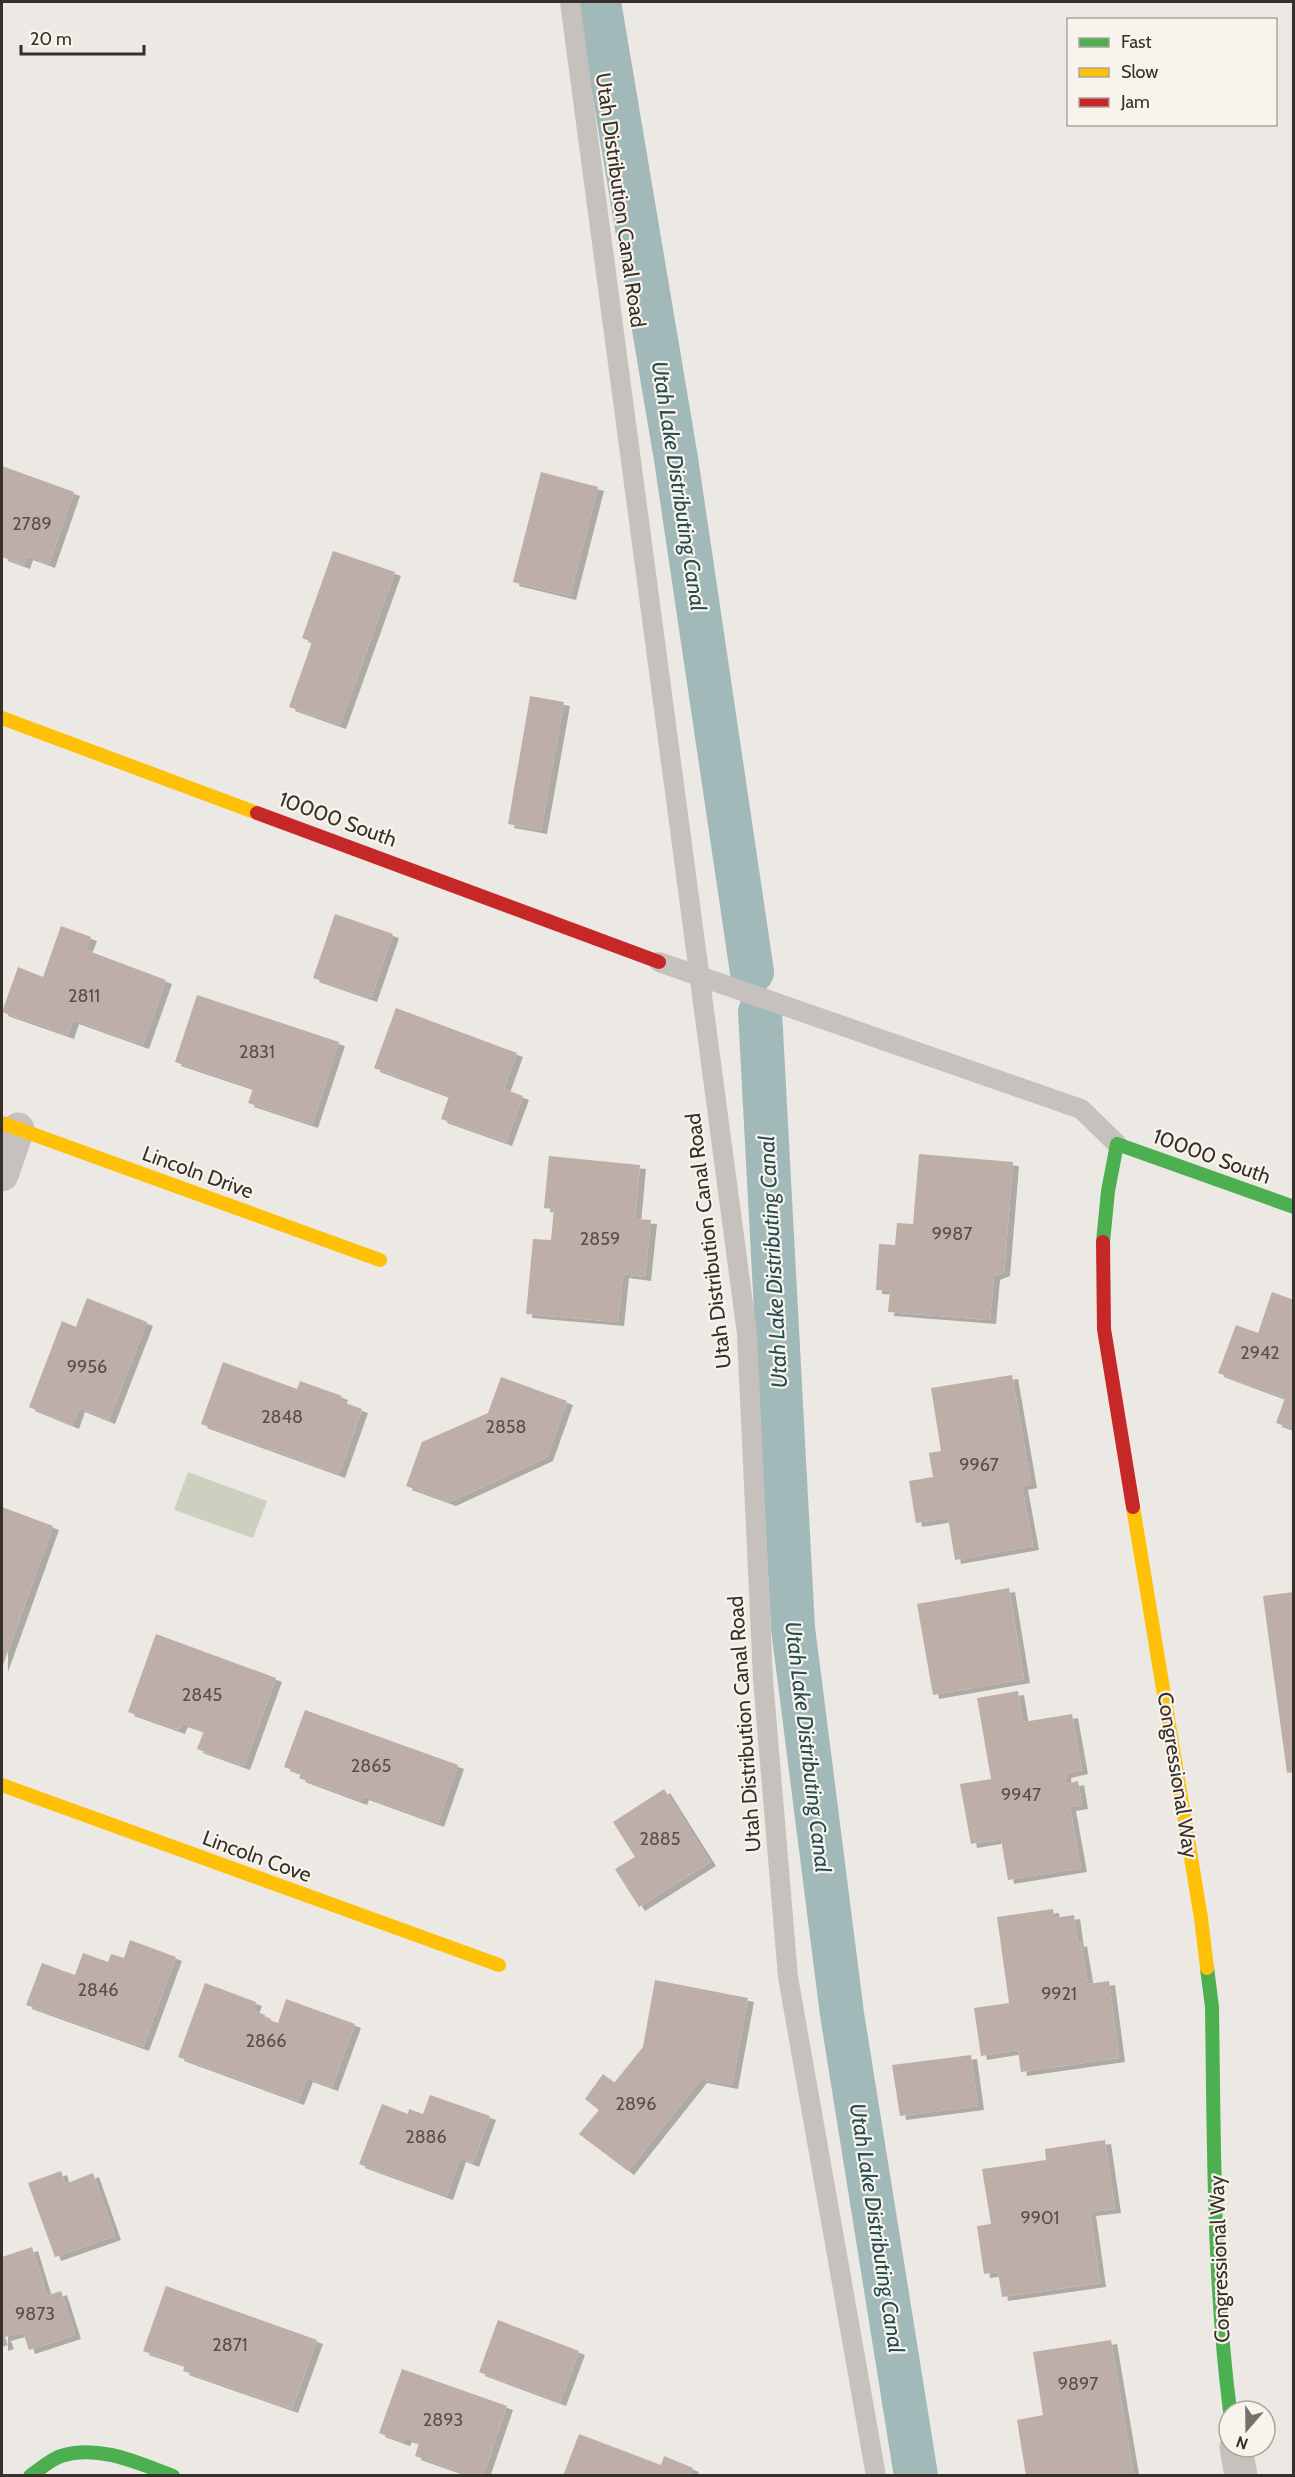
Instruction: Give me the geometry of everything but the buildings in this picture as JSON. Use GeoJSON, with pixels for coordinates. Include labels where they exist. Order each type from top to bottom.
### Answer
{"type":"FeatureCollection","features":[{"type":"Feature","properties":{"kind":"street","name":"10000 South"},"geometry":{"type":"LineString","coordinates":[[2,718],[659,962]]}},
{"type":"Feature","properties":{"kind":"street"},"geometry":{"type":"LineString","coordinates":[[2,1175],[10,1126]]}},
{"type":"Feature","properties":{"kind":"street","name":"Lincoln Drive"},"geometry":{"type":"LineString","coordinates":[[10,1126],[380,1260]]}},
{"type":"Feature","properties":{"kind":"street","name":"10000 South"},"geometry":{"type":"LineString","coordinates":[[1117,1144],[1293,1207]]}},
{"type":"Feature","properties":{"kind":"street","name":"Congressional Way"},"geometry":{"type":"LineString","coordinates":[[1117,1144],[1107,1187],[1102,1229],[1101,1275],[1104,1329],[1197,1894],[1212,2007],[1216,2252],[1221,2342],[1228,2399]]}},
{"type":"Feature","properties":{"kind":"street","name":"Lincoln Cove"},"geometry":{"type":"LineString","coordinates":[[2,1785],[499,1965]]}},
{"type":"Feature","properties":{"kind":"street"},"geometry":{"type":"LineString","coordinates":[[30,2475],[60,2457],[96,2452],[125,2458],[173,2475]]}},
{"type":"Feature","properties":{"kind":"street"},"geometry":{"type":"LineString","coordinates":[[1238,2459],[1241,2475]]}},
{"type":"Feature","properties":{"kind":"lane","name":"Utah Distribution Canal Road"},"geometry":{"type":"LineString","coordinates":[[570,2],[747,1334],[763,1679],[788,1977],[876,2475]]}},
{"type":"Feature","properties":{"kind":"lane"},"geometry":{"type":"LineString","coordinates":[[659,962],[1081,1109],[1117,1144]]}},
{"type":"Feature","properties":{"kind":"green space"},"geometry":{"type":"Polygon","coordinates":[[[188,1472],[267,1501],[253,1538],[174,1510],[188,1472]]]}},
{"type":"Feature","properties":{"kind":"waterway","name":"Utah Lake Distributing Canal"},"geometry":{"type":"LineString","coordinates":[[599,2],[676,459],[752,972]]}},
{"type":"Feature","properties":{"kind":"waterway","name":"Utah Lake Distributing Canal"},"geometry":{"type":"LineString","coordinates":[[760,1012],[793,1628],[842,2014],[916,2476]]}},
{"type":"Feature","properties":{"kind":"traffic: fast"},"geometry":{"type":"LineString","coordinates":[[1103,1242],[1108,1191],[1117,1144],[1294,1207]]}},
{"type":"Feature","properties":{"kind":"traffic: fast"},"geometry":{"type":"LineString","coordinates":[[1207,1968],[1212,2007],[1217,2260],[1229,2399]]}},
{"type":"Feature","properties":{"kind":"traffic: fast"},"geometry":{"type":"LineString","coordinates":[[30,2476],[57,2457],[90,2452],[132,2461],[173,2476]]}},
{"type":"Feature","properties":{"kind":"traffic: slow"},"geometry":{"type":"LineString","coordinates":[[2,718],[257,813]]}},
{"type":"Feature","properties":{"kind":"traffic: slow"},"geometry":{"type":"LineString","coordinates":[[2,1123],[380,1260]]}},
{"type":"Feature","properties":{"kind":"traffic: slow"},"geometry":{"type":"LineString","coordinates":[[1133,1507],[1201,1918],[1207,1968]]}},
{"type":"Feature","properties":{"kind":"traffic: slow"},"geometry":{"type":"LineString","coordinates":[[2,1785],[499,1965]]}},
{"type":"Feature","properties":{"kind":"traffic: jam"},"geometry":{"type":"LineString","coordinates":[[257,813],[659,962]]}},
{"type":"Feature","properties":{"kind":"traffic: jam"},"geometry":{"type":"LineString","coordinates":[[1103,1242],[1104,1329],[1133,1507]]}}]}
